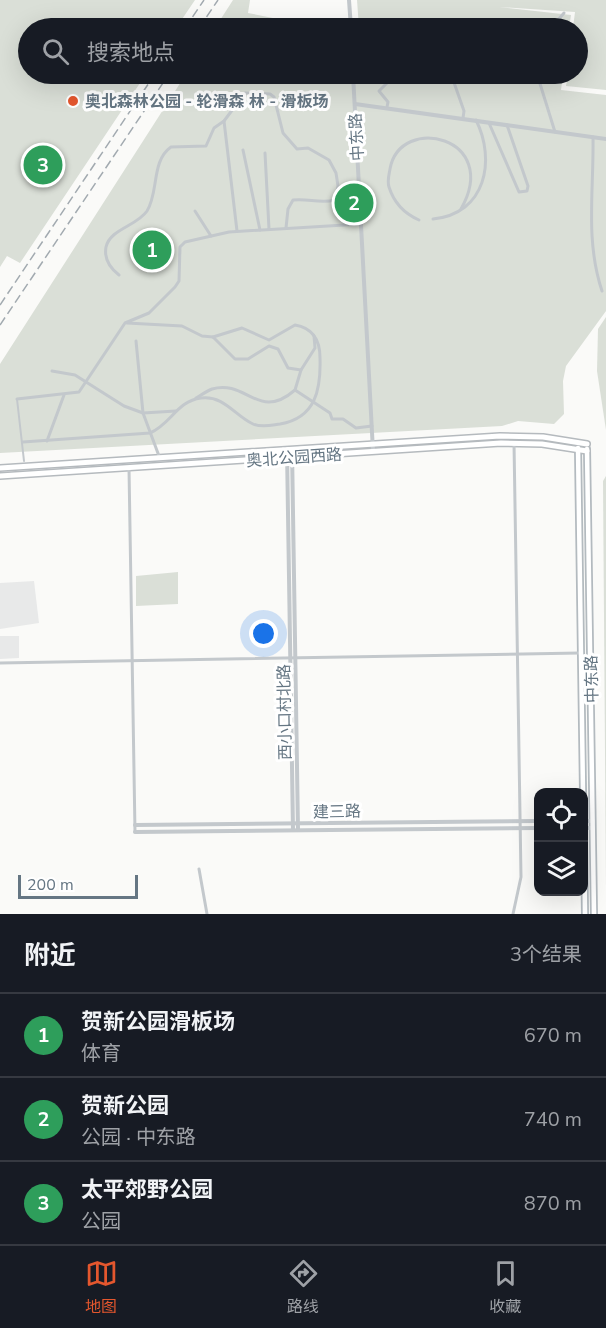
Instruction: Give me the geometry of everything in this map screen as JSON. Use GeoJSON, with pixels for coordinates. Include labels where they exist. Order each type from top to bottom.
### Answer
{"type":"FeatureCollection","features":[{"type":"Feature","properties":{"kind":"main road","name":"奥北公园西路"},"geometry":{"type":"LineString","coordinates":[[0,476],[290,457],[514,436],[587,444]]}},
{"type":"Feature","properties":{"kind":"main road","name":"中东路"},"geometry":{"type":"LineString","coordinates":[[578,442],[583,788]]}},
{"type":"Feature","properties":{"kind":"main road","name":"奥北公园西路"},"geometry":{"type":"LineString","coordinates":[[0,468],[290,450],[514,443],[587,451]]}},
{"type":"Feature","properties":{"kind":"main road","name":"中东路"},"geometry":{"type":"LineString","coordinates":[[587,444],[594,914]]}},
{"type":"Feature","properties":{"kind":"main road"},"geometry":{"type":"LineString","coordinates":[[584,842],[585,914]]}},
{"type":"Feature","properties":{"kind":"street"},"geometry":{"type":"LineString","coordinates":[[349,0],[350,18]]}},
{"type":"Feature","properties":{"kind":"street"},"geometry":{"type":"LineString","coordinates":[[560,18],[564,13]]}},
{"type":"Feature","properties":{"kind":"street","name":"中东路"},"geometry":{"type":"LineString","coordinates":[[354,84],[373,448]]}},
{"type":"Feature","properties":{"kind":"street"},"geometry":{"type":"LineString","coordinates":[[386,84],[379,91],[387,102],[387,107]]}},
{"type":"Feature","properties":{"kind":"street"},"geometry":{"type":"LineString","coordinates":[[455,84],[464,111],[463,118]]}},
{"type":"Feature","properties":{"kind":"street"},"geometry":{"type":"LineString","coordinates":[[540,84],[555,132]]}},
{"type":"Feature","properties":{"kind":"street"},"geometry":{"type":"LineString","coordinates":[[118,275],[108,261],[106,246],[114,234],[133,224],[147,210],[164,155],[171,147],[206,146],[214,128],[224,121],[242,94],[251,91],[270,94],[274,97],[287,139],[297,149],[308,148],[329,160],[336,173],[338,186],[334,200],[322,204],[305,199],[293,200],[288,208],[286,228]]}},
{"type":"Feature","properties":{"kind":"street"},"geometry":{"type":"LineString","coordinates":[[355,104],[606,139]]}},
{"type":"Feature","properties":{"kind":"street"},"geometry":{"type":"LineString","coordinates":[[434,219],[460,209],[473,199],[487,170],[487,148],[476,120]]}},
{"type":"Feature","properties":{"kind":"street"},"geometry":{"type":"LineString","coordinates":[[224,121],[237,231]]}},
{"type":"Feature","properties":{"kind":"street"},"geometry":{"type":"LineString","coordinates":[[489,123],[519,192],[527,191],[528,186],[507,125]]}},
{"type":"Feature","properties":{"kind":"street"},"geometry":{"type":"LineString","coordinates":[[592,137],[593,165],[590,200],[593,233],[592,263],[602,291]]}},
{"type":"Feature","properties":{"kind":"street"},"geometry":{"type":"LineString","coordinates":[[419,220],[396,205],[387,184],[392,158],[408,143],[419,139],[440,139],[450,142],[463,153],[470,168],[471,183],[460,209]]}},
{"type":"Feature","properties":{"kind":"street"},"geometry":{"type":"LineString","coordinates":[[243,150],[260,230]]}},
{"type":"Feature","properties":{"kind":"street"},"geometry":{"type":"LineString","coordinates":[[265,153],[269,229]]}},
{"type":"Feature","properties":{"kind":"street"},"geometry":{"type":"LineString","coordinates":[[195,211],[211,236]]}},
{"type":"Feature","properties":{"kind":"street"},"geometry":{"type":"LineString","coordinates":[[24,461],[17,399],[79,392],[125,323],[149,313],[176,287],[180,247],[185,242],[237,231],[361,225]]}},
{"type":"Feature","properties":{"kind":"street"},"geometry":{"type":"LineString","coordinates":[[125,323],[182,326],[202,336],[213,337],[242,328],[269,340],[295,325],[306,327],[314,334],[320,352],[321,371],[315,403],[303,416],[288,422],[261,427],[216,400],[203,398],[186,402]]}},
{"type":"Feature","properties":{"kind":"street"},"geometry":{"type":"LineString","coordinates":[[23,442],[150,433],[168,422],[186,402],[213,389],[229,388],[251,399],[275,403],[295,390],[301,370],[315,348],[314,334]]}},
{"type":"Feature","properties":{"kind":"street"},"geometry":{"type":"LineString","coordinates":[[213,337],[235,359],[248,359],[269,346],[278,349],[288,368],[301,370]]}},
{"type":"Feature","properties":{"kind":"street"},"geometry":{"type":"LineString","coordinates":[[136,340],[143,412],[150,433],[159,449],[160,458]]}},
{"type":"Feature","properties":{"kind":"street"},"geometry":{"type":"LineString","coordinates":[[52,371],[75,375],[124,406],[143,412],[176,411]]}},
{"type":"Feature","properties":{"kind":"street"},"geometry":{"type":"LineString","coordinates":[[295,390],[330,413],[332,419],[343,418],[356,428],[372,426]]}},
{"type":"Feature","properties":{"kind":"street"},"geometry":{"type":"LineString","coordinates":[[47,441],[64,395]]}},
{"type":"Feature","properties":{"kind":"street"},"geometry":{"type":"LineString","coordinates":[[513,914],[520,877],[514,436]]}},
{"type":"Feature","properties":{"kind":"street","name":"西小口村北路"},"geometry":{"type":"LineString","coordinates":[[290,450],[296,830]]}},
{"type":"Feature","properties":{"kind":"street"},"geometry":{"type":"LineString","coordinates":[[129,468],[135,832]]}},
{"type":"Feature","properties":{"kind":"street"},"geometry":{"type":"LineString","coordinates":[[0,663],[581,653]]}},
{"type":"Feature","properties":{"kind":"street","name":"建三路"},"geometry":{"type":"LineString","coordinates":[[135,825],[534,821]]}},
{"type":"Feature","properties":{"kind":"street","name":"建三路"},"geometry":{"type":"LineString","coordinates":[[135,832],[534,828]]}},
{"type":"Feature","properties":{"kind":"street"},"geometry":{"type":"LineString","coordinates":[[588,829],[593,828]]}},
{"type":"Feature","properties":{"kind":"street"},"geometry":{"type":"LineString","coordinates":[[199,869],[207,914]]}},
{"type":"Feature","properties":{"kind":"shaded area"},"geometry":{"type":"Polygon","coordinates":[[[0,0],[195,0],[183,18],[18,18],[18,84],[139,84],[20,263],[7,256],[0,267],[0,0]]]}},
{"type":"Feature","properties":{"kind":"shaded area"},"geometry":{"type":"Polygon","coordinates":[[[233,0],[250,0],[248,13],[273,18],[221,18],[233,0]]]}},
{"type":"Feature","properties":{"kind":"shaded area"},"geometry":{"type":"Polygon","coordinates":[[[357,0],[606,0],[606,90],[566,86],[566,84],[588,84],[588,18],[574,18],[575,12],[499,7],[571,15],[571,18],[358,18],[357,0]]]}},
{"type":"Feature","properties":{"kind":"shaded area"},"geometry":{"type":"Polygon","coordinates":[[[180,84],[562,84],[561,90],[606,95],[606,311],[566,366],[563,381],[564,414],[554,424],[518,421],[502,426],[0,453],[0,364],[180,84]]]}},
{"type":"Feature","properties":{"kind":"shaded area"},"geometry":{"type":"Polygon","coordinates":[[[606,317],[606,430],[597,371],[598,329],[606,317]]]}},
{"type":"Feature","properties":{"kind":"shaded area"},"geometry":{"type":"Polygon","coordinates":[[[606,476],[606,888],[603,481],[606,476]]]}},
{"type":"Feature","properties":{"kind":"shaded area"},"geometry":{"type":"Polygon","coordinates":[[[178,572],[178,604],[136,606],[136,576],[178,572]]]}},
{"type":"Feature","properties":{"kind":"shaded area"},"geometry":{"type":"Polygon","coordinates":[[[34,581],[39,623],[0,629],[0,583],[34,581]]]}},
{"type":"Feature","properties":{"kind":"shaded area"},"geometry":{"type":"Polygon","coordinates":[[[0,636],[19,636],[19,658],[0,659],[0,636]]]}},
{"type":"Feature","properties":{"kind":"railway"},"geometry":{"type":"LineString","coordinates":[[192,18],[204,0]]}},
{"type":"Feature","properties":{"kind":"railway"},"geometry":{"type":"LineString","coordinates":[[206,18],[218,0]]}},
{"type":"Feature","properties":{"kind":"railway"},"geometry":{"type":"LineString","coordinates":[[0,305],[148,84]]}},
{"type":"Feature","properties":{"kind":"railway"},"geometry":{"type":"LineString","coordinates":[[0,325],[162,84]]}},
{"type":"Feature","properties":{"kind":"place","name":"奥北森林公园 - 轮滑森 林 - 滑板场"},"geometry":{"type":"Point","coordinates":[73,101]}},
{"type":"Feature","properties":{"kind":"place","name":"太平郊野公园"},"geometry":{"type":"Point","coordinates":[43,165]}},
{"type":"Feature","properties":{"kind":"place","name":"贺新公园"},"geometry":{"type":"Point","coordinates":[354,203]}},
{"type":"Feature","properties":{"kind":"place","name":"贺新公园滑板场"},"geometry":{"type":"Point","coordinates":[152,250]}}]}
